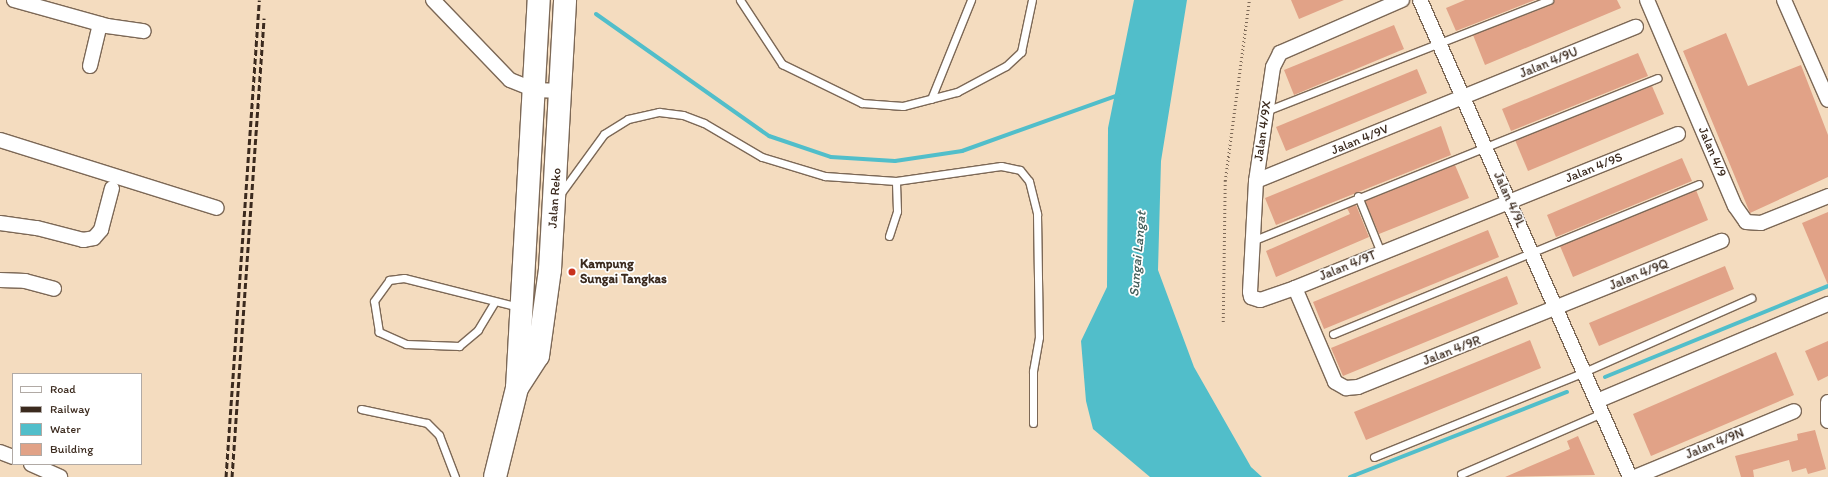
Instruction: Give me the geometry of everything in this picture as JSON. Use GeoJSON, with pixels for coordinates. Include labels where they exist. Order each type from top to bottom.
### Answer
{"type":"FeatureCollection","features":[{"type":"Feature","properties":{"kind":"main road","name":"Jalan Reko"},"geometry":{"type":"LineString","coordinates":[[495,477],[517,388],[524,307],[539,0]]}},
{"type":"Feature","properties":{"kind":"main road","name":"Jalan Reko"},"geometry":{"type":"LineString","coordinates":[[517,388],[538,356],[555,201],[562,91],[565,0]]}},
{"type":"Feature","properties":{"kind":"street"},"geometry":{"type":"LineString","coordinates":[[14,0],[100,24],[144,31]]}},
{"type":"Feature","properties":{"kind":"street"},"geometry":{"type":"LineString","coordinates":[[433,0],[500,73],[521,86],[535,90],[562,91]]}},
{"type":"Feature","properties":{"kind":"street","name":"Jalan 4/9X"},"geometry":{"type":"LineString","coordinates":[[1295,288],[1260,300],[1252,297],[1252,241],[1256,181],[1273,67],[1280,53],[1402,0]]}},
{"type":"Feature","properties":{"kind":"street","name":"Jalan 4/9L"},"geometry":{"type":"LineString","coordinates":[[1420,0],[1630,477]]}},
{"type":"Feature","properties":{"kind":"street","name":"Jalan 4/9"},"geometry":{"type":"LineString","coordinates":[[1647,0],[1736,206],[1746,222],[1760,224],[1828,196]]}},
{"type":"Feature","properties":{"kind":"street"},"geometry":{"type":"LineString","coordinates":[[1784,0],[1828,100]]}},
{"type":"Feature","properties":{"kind":"street"},"geometry":{"type":"LineString","coordinates":[[90,66],[100,24]]}},
{"type":"Feature","properties":{"kind":"street","name":"Jalan 4/9U"},"geometry":{"type":"LineString","coordinates":[[1463,99],[1636,27]]}},
{"type":"Feature","properties":{"kind":"street","name":"Jalan 4/9V"},"geometry":{"type":"LineString","coordinates":[[1256,181],[1463,99]]}},
{"type":"Feature","properties":{"kind":"street","name":"Jalan 4/9S"},"geometry":{"type":"LineString","coordinates":[[1509,202],[1678,134]]}},
{"type":"Feature","properties":{"kind":"street"},"geometry":{"type":"LineString","coordinates":[[0,140],[217,208]]}},
{"type":"Feature","properties":{"kind":"street"},"geometry":{"type":"LineString","coordinates":[[0,223],[37,228],[83,240],[94,238],[102,230],[112,188]]}},
{"type":"Feature","properties":{"kind":"street","name":"Jalan 4/9T"},"geometry":{"type":"LineString","coordinates":[[1295,288],[1509,202]]}},
{"type":"Feature","properties":{"kind":"street","name":"Jalan 4/9Q"},"geometry":{"type":"LineString","coordinates":[[1556,309],[1722,241]]}},
{"type":"Feature","properties":{"kind":"street"},"geometry":{"type":"LineString","coordinates":[[0,280],[24,281],[54,288]]}},
{"type":"Feature","properties":{"kind":"street","name":"Jalan 4/9R"},"geometry":{"type":"LineString","coordinates":[[1295,288],[1335,382],[1346,388],[1358,387],[1556,309]]}},
{"type":"Feature","properties":{"kind":"street"},"geometry":{"type":"LineString","coordinates":[[1599,407],[1828,304]]}},
{"type":"Feature","properties":{"kind":"street"},"geometry":{"type":"LineString","coordinates":[[1827,403],[1828,421]]}},
{"type":"Feature","properties":{"kind":"street","name":"Jalan 4/9N"},"geometry":{"type":"LineString","coordinates":[[1635,477],[1794,412]]}},
{"type":"Feature","properties":{"kind":"street"},"geometry":{"type":"LineString","coordinates":[[0,452],[12,457]]}},
{"type":"Feature","properties":{"kind":"street"},"geometry":{"type":"LineString","coordinates":[[33,465],[60,477]]}},
{"type":"Feature","properties":{"kind":"lane"},"geometry":{"type":"LineString","coordinates":[[740,0],[782,64],[862,103],[903,106],[957,92],[1006,66],[1021,52],[1032,0]]}},
{"type":"Feature","properties":{"kind":"lane"},"geometry":{"type":"LineString","coordinates":[[931,99],[971,0]]}},
{"type":"Feature","properties":{"kind":"lane"},"geometry":{"type":"LineString","coordinates":[[1266,111],[1549,0]]}},
{"type":"Feature","properties":{"kind":"lane"},"geometry":{"type":"LineString","coordinates":[[1252,241],[1358,196],[1656,78]]}},
{"type":"Feature","properties":{"kind":"lane"},"geometry":{"type":"LineString","coordinates":[[555,201],[604,134],[628,119],[659,112],[683,115],[704,123],[762,157],[792,167],[858,181],[896,181],[1002,166],[1020,170],[1029,181],[1038,214],[1039,337],[1033,371],[1033,423]]}},
{"type":"Feature","properties":{"kind":"lane"},"geometry":{"type":"LineString","coordinates":[[889,236],[897,211],[896,181]]}},
{"type":"Feature","properties":{"kind":"lane"},"geometry":{"type":"LineString","coordinates":[[1333,334],[1698,184]]}},
{"type":"Feature","properties":{"kind":"lane"},"geometry":{"type":"LineString","coordinates":[[1358,196],[1381,253]]}},
{"type":"Feature","properties":{"kind":"lane"},"geometry":{"type":"LineString","coordinates":[[494,303],[478,330],[459,346],[406,344],[379,332],[374,301],[389,280],[404,278],[494,303],[524,307]]}},
{"type":"Feature","properties":{"kind":"lane"},"geometry":{"type":"LineString","coordinates":[[1374,457],[1584,372],[1751,298]]}},
{"type":"Feature","properties":{"kind":"lane"},"geometry":{"type":"LineString","coordinates":[[1461,474],[1599,407]]}},
{"type":"Feature","properties":{"kind":"lane"},"geometry":{"type":"LineString","coordinates":[[362,409],[427,423],[439,435],[455,477]]}},
{"type":"Feature","properties":{"kind":"path"},"geometry":{"type":"LineString","coordinates":[[1223,322],[1225,181],[1249,0]]}},
{"type":"Feature","properties":{"kind":"water","name":"Sungai Langat"},"geometry":{"type":"Polygon","coordinates":[[[1134,0],[1187,0],[1161,161],[1158,270],[1194,367],[1251,467],[1262,477],[1150,477],[1093,429],[1086,401],[1081,341],[1107,287],[1108,128],[1134,0]]]}},
{"type":"Feature","properties":{"kind":"building"},"geometry":{"type":"Polygon","coordinates":[[[1291,0],[1344,0],[1299,19],[1291,0]]]}},
{"type":"Feature","properties":{"kind":"building"},"geometry":{"type":"Polygon","coordinates":[[[1465,0],[1535,0],[1456,31],[1446,8],[1465,0]]]}},
{"type":"Feature","properties":{"kind":"building"},"geometry":{"type":"Polygon","coordinates":[[[1554,0],[1617,0],[1621,8],[1485,65],[1473,35],[1551,5],[1554,0]]]}},
{"type":"Feature","properties":{"kind":"building"},"geometry":{"type":"Polygon","coordinates":[[[1394,25],[1404,49],[1294,95],[1284,70],[1394,25]]]}},
{"type":"Feature","properties":{"kind":"building"},"geometry":{"type":"Polygon","coordinates":[[[1726,33],[1748,86],[1801,65],[1828,135],[1828,177],[1750,213],[1683,51],[1726,33]]]}},
{"type":"Feature","properties":{"kind":"building"},"geometry":{"type":"Polygon","coordinates":[[[1638,53],[1648,76],[1511,131],[1502,109],[1638,53]]]}},
{"type":"Feature","properties":{"kind":"building"},"geometry":{"type":"Polygon","coordinates":[[[1417,69],[1427,93],[1286,151],[1276,127],[1417,69]]]}},
{"type":"Feature","properties":{"kind":"building"},"geometry":{"type":"Polygon","coordinates":[[[1652,86],[1664,114],[1528,171],[1515,140],[1652,86]]]}},
{"type":"Feature","properties":{"kind":"building"},"geometry":{"type":"Polygon","coordinates":[[[1441,126],[1451,155],[1276,225],[1265,198],[1441,126]]]}},
{"type":"Feature","properties":{"kind":"building"},"geometry":{"type":"Polygon","coordinates":[[[1682,158],[1692,181],[1556,237],[1547,215],[1682,158]]]}},
{"type":"Feature","properties":{"kind":"building"},"geometry":{"type":"Polygon","coordinates":[[[1455,165],[1469,198],[1379,234],[1365,201],[1455,165]]]}},
{"type":"Feature","properties":{"kind":"building"},"geometry":{"type":"Polygon","coordinates":[[[1696,190],[1708,220],[1573,277],[1560,246],[1696,190]]]}},
{"type":"Feature","properties":{"kind":"building"},"geometry":{"type":"Polygon","coordinates":[[[1356,205],[1369,237],[1276,277],[1266,251],[1350,214],[1347,208],[1356,205]]]}},
{"type":"Feature","properties":{"kind":"building"},"geometry":{"type":"Polygon","coordinates":[[[1828,212],[1828,285],[1802,223],[1828,212]]]}},
{"type":"Feature","properties":{"kind":"building"},"geometry":{"type":"Polygon","coordinates":[[[1488,230],[1499,257],[1324,329],[1313,302],[1488,230]]]}},
{"type":"Feature","properties":{"kind":"building"},"geometry":{"type":"Polygon","coordinates":[[[1725,266],[1734,289],[1599,346],[1589,323],[1725,266]]]}},
{"type":"Feature","properties":{"kind":"building"},"geometry":{"type":"Polygon","coordinates":[[[1507,276],[1518,304],[1343,376],[1331,348],[1507,276]]]}},
{"type":"Feature","properties":{"kind":"building"},"geometry":{"type":"Polygon","coordinates":[[[1530,340],[1541,368],[1366,440],[1354,412],[1530,340]]]}},
{"type":"Feature","properties":{"kind":"building"},"geometry":{"type":"Polygon","coordinates":[[[1828,341],[1828,376],[1818,381],[1805,351],[1828,341]]]}},
{"type":"Feature","properties":{"kind":"building"},"geometry":{"type":"Polygon","coordinates":[[[1776,352],[1794,395],[1651,456],[1633,414],[1776,352]]]}},
{"type":"Feature","properties":{"kind":"building"},"geometry":{"type":"Polygon","coordinates":[[[1815,430],[1826,469],[1808,474],[1806,468],[1792,472],[1789,460],[1753,470],[1754,477],[1741,477],[1735,456],[1798,440],[1797,434],[1815,430]]]}},
{"type":"Feature","properties":{"kind":"building"},"geometry":{"type":"Polygon","coordinates":[[[1578,436],[1595,475],[1505,477],[1570,449],[1567,441],[1578,436]]]}},
{"type":"Feature","properties":{"kind":"waterway"},"geometry":{"type":"LineString","coordinates":[[596,14],[769,136],[831,157],[895,161],[962,151],[1118,95]]}},
{"type":"Feature","properties":{"kind":"waterway"},"geometry":{"type":"LineString","coordinates":[[1605,377],[1828,286]]}},
{"type":"Feature","properties":{"kind":"waterway"},"geometry":{"type":"LineString","coordinates":[[1350,477],[1567,392]]}},
{"type":"Feature","properties":{"kind":"railway"},"geometry":{"type":"LineString","coordinates":[[226,477],[259,0]]}},
{"type":"Feature","properties":{"kind":"railway"},"geometry":{"type":"LineString","coordinates":[[232,477],[264,18]]}},
{"type":"Feature","properties":{"kind":"place","name":"Kampung Sungai Tangkas"},"geometry":{"type":"Point","coordinates":[572,272]}}]}
